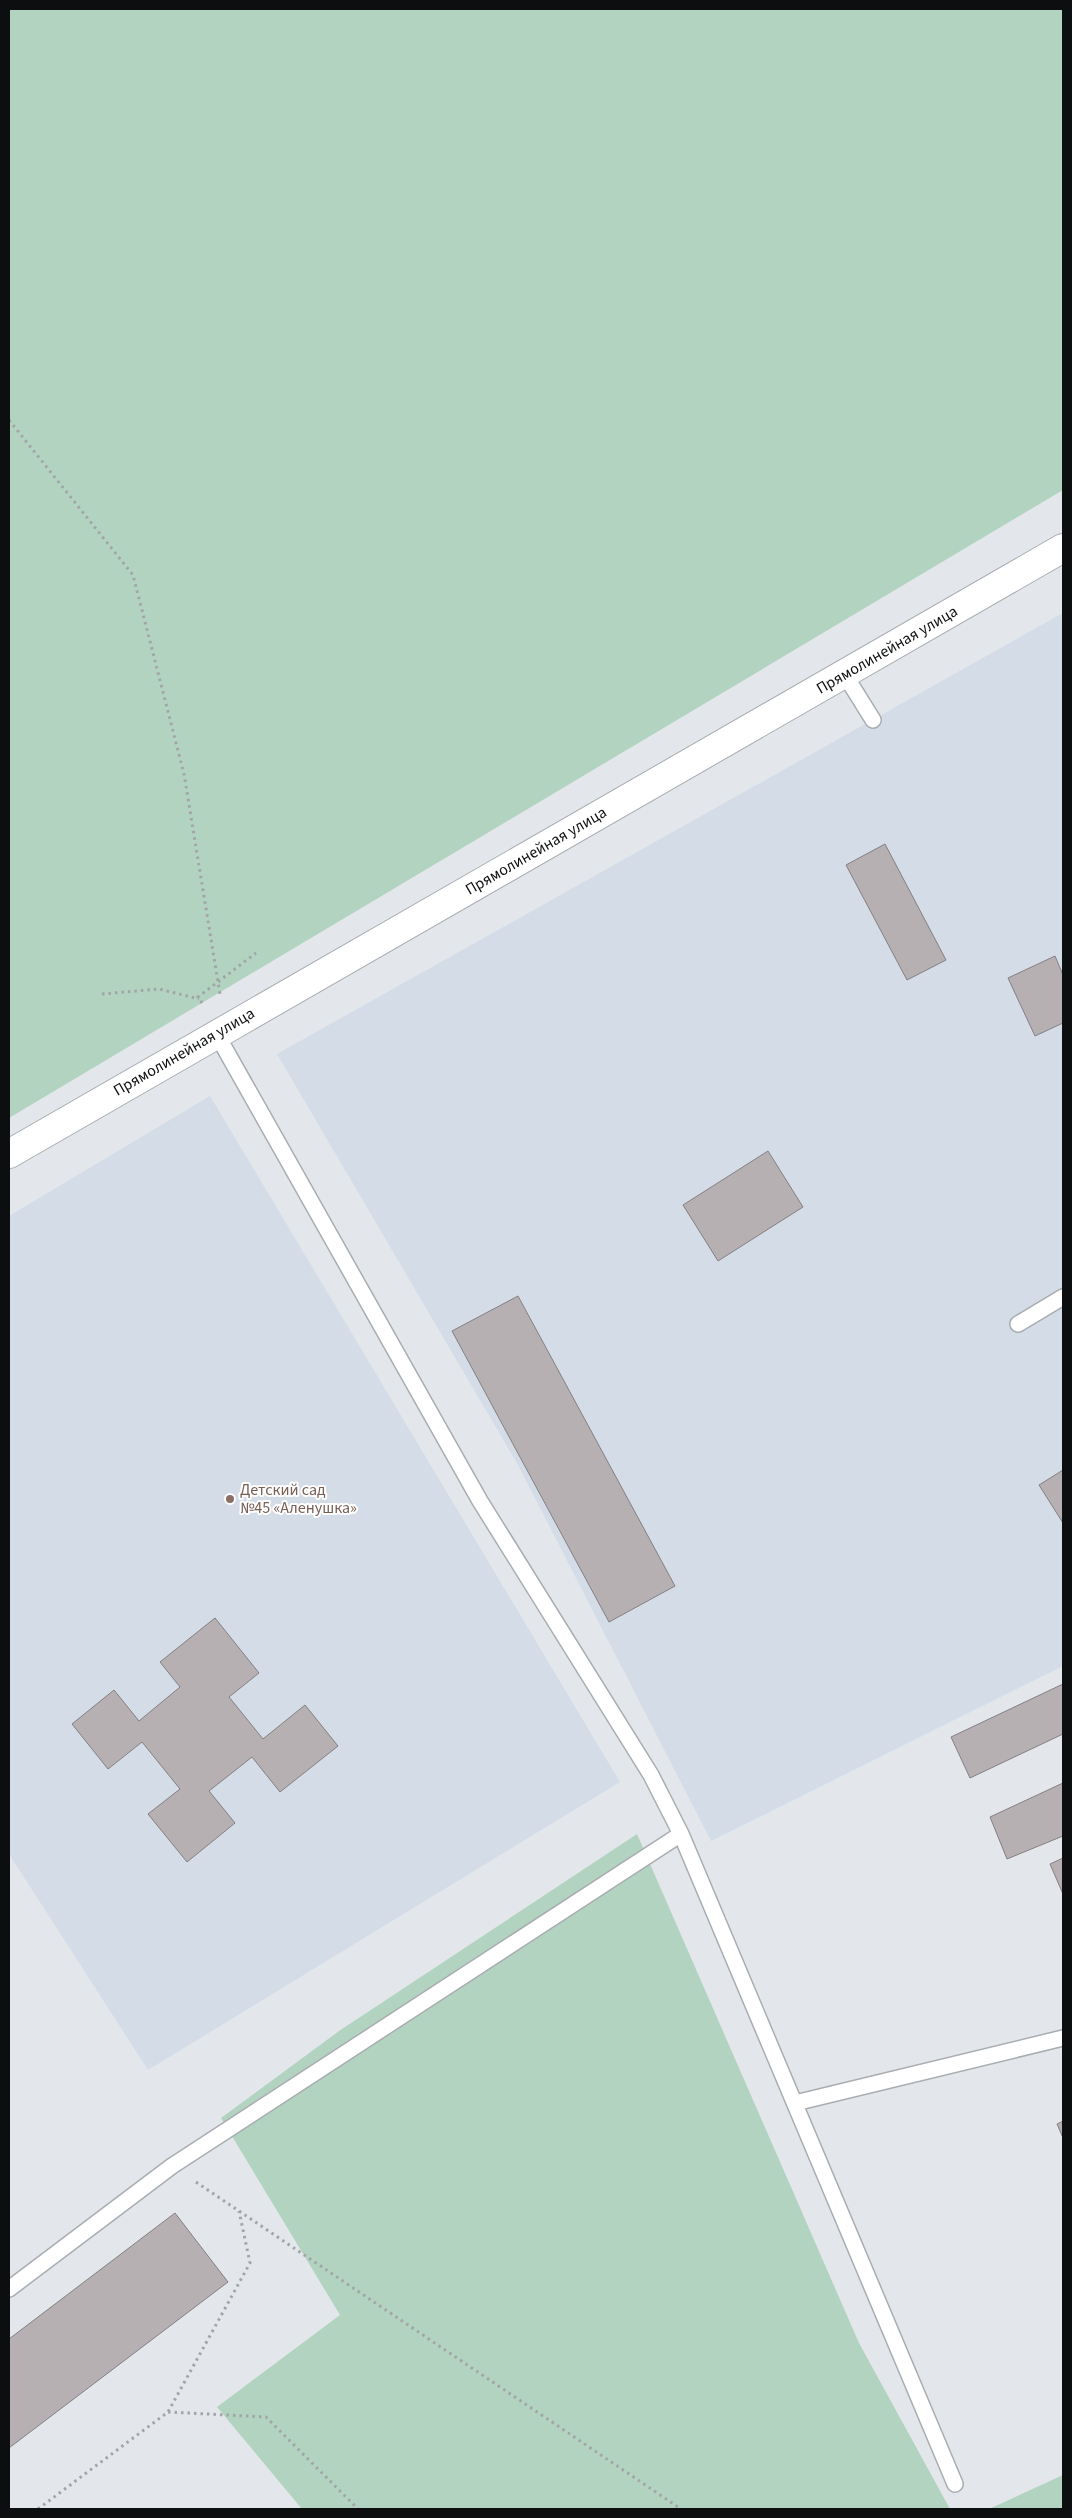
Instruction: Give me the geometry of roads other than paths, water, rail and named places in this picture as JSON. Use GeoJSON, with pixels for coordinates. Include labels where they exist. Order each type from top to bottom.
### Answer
{"type":"FeatureCollection","features":[{"type":"Feature","properties":{"kind":"street","name":"Прямолинейная улица"},"geometry":{"type":"LineString","coordinates":[[9,1154],[1063,548]]}},
{"type":"Feature","properties":{"kind":"lane"},"geometry":{"type":"LineString","coordinates":[[845,675],[873,720]]}},
{"type":"Feature","properties":{"kind":"lane"},"geometry":{"type":"LineString","coordinates":[[220,1031],[480,1500],[651,1775],[681,1834],[955,2484]]}},
{"type":"Feature","properties":{"kind":"lane"},"geometry":{"type":"LineString","coordinates":[[1018,1324],[1063,1297]]}},
{"type":"Feature","properties":{"kind":"lane"},"geometry":{"type":"LineString","coordinates":[[9,2289],[172,2166],[681,1834]]}},
{"type":"Feature","properties":{"kind":"lane"},"geometry":{"type":"LineString","coordinates":[[795,2103],[1063,2038]]}},
{"type":"Feature","properties":{"kind":"place","name":"Детский сад №45 «Аленушка»"},"geometry":{"type":"Point","coordinates":[230,1499]}}]}
